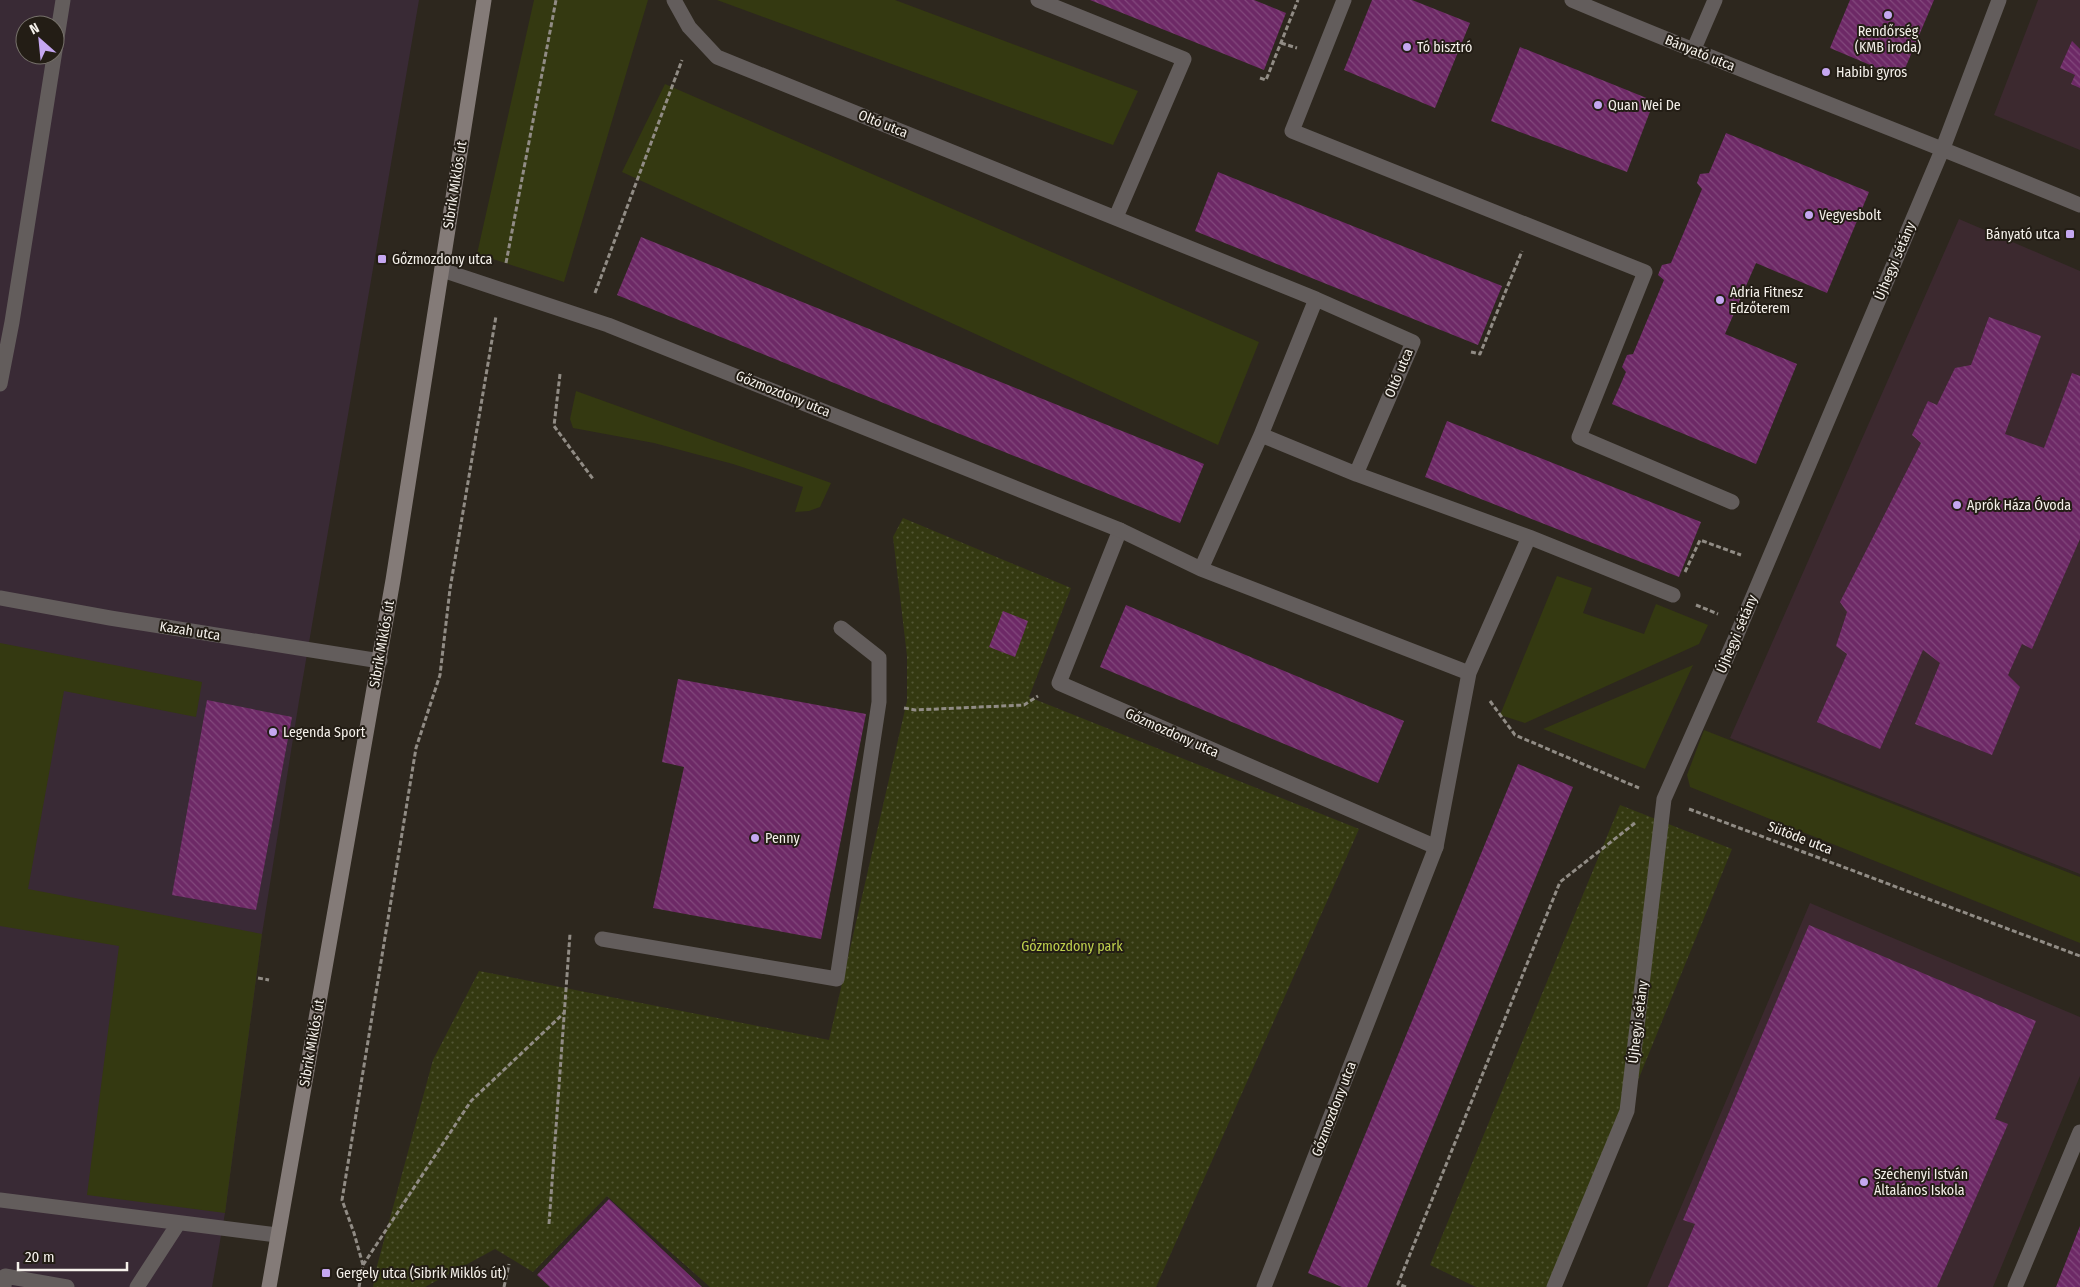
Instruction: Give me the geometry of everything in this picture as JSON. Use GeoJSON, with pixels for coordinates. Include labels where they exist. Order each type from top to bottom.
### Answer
{"type":"FeatureCollection","features":[{"type":"Feature","properties":{"kind":"street"},"geometry":{"type":"LineString","coordinates":[[0,384],[12,322],[64,0]]}},
{"type":"Feature","properties":{"kind":"street","name":"Sibrik Miklós út"},"geometry":{"type":"LineString","coordinates":[[269,1287],[380,661],[484,0]]}},
{"type":"Feature","properties":{"kind":"street","name":"Oltó utca"},"geometry":{"type":"LineString","coordinates":[[674,0],[693,31],[717,57],[1116,217],[1316,299],[1413,342],[1356,474]]}},
{"type":"Feature","properties":{"kind":"street"},"geometry":{"type":"LineString","coordinates":[[1038,0],[1184,59],[1116,217]]}},
{"type":"Feature","properties":{"kind":"street"},"geometry":{"type":"LineString","coordinates":[[1344,0],[1292,131],[1645,272],[1579,437],[1732,502]]}},
{"type":"Feature","properties":{"kind":"street","name":"Bányató utca"},"geometry":{"type":"LineString","coordinates":[[1572,0],[1693,51],[1943,148],[2080,205]]}},
{"type":"Feature","properties":{"kind":"street"},"geometry":{"type":"LineString","coordinates":[[1693,51],[1714,0]]}},
{"type":"Feature","properties":{"kind":"street","name":"Újhegyi sétány"},"geometry":{"type":"LineString","coordinates":[[1554,1287],[1627,1111],[1664,799],[1742,624],[1943,148],[1999,0]]}},
{"type":"Feature","properties":{"kind":"street","name":"Gőzmozdony utca"},"geometry":{"type":"LineString","coordinates":[[442,270],[586,317],[862,425],[1120,530],[1201,569],[1469,673],[1436,847],[1264,1287]]}},
{"type":"Feature","properties":{"kind":"street"},"geometry":{"type":"LineString","coordinates":[[1201,569],[1261,435],[1316,299]]}},
{"type":"Feature","properties":{"kind":"street"},"geometry":{"type":"LineString","coordinates":[[1261,435],[1356,474],[1529,536],[1673,595]]}},
{"type":"Feature","properties":{"kind":"street"},"geometry":{"type":"LineString","coordinates":[[1059,683],[1120,530]]}},
{"type":"Feature","properties":{"kind":"street"},"geometry":{"type":"LineString","coordinates":[[1469,673],[1529,536]]}},
{"type":"Feature","properties":{"kind":"street","name":"Kazah utca"},"geometry":{"type":"LineString","coordinates":[[0,598],[168,628],[380,661]]}},
{"type":"Feature","properties":{"kind":"street"},"geometry":{"type":"LineString","coordinates":[[602,939],[837,979],[879,702],[879,658],[840,628]]}},
{"type":"Feature","properties":{"kind":"street","name":"Gőzmozdony utca"},"geometry":{"type":"LineString","coordinates":[[1059,683],[1436,847]]}},
{"type":"Feature","properties":{"kind":"street"},"geometry":{"type":"LineString","coordinates":[[2015,1287],[2080,1132]]}},
{"type":"Feature","properties":{"kind":"street"},"geometry":{"type":"LineString","coordinates":[[0,1200],[277,1235]]}},
{"type":"Feature","properties":{"kind":"street"},"geometry":{"type":"LineString","coordinates":[[137,1287],[178,1224]]}},
{"type":"Feature","properties":{"kind":"street"},"geometry":{"type":"LineString","coordinates":[[3,1277],[68,1287]]}},
{"type":"Feature","properties":{"kind":"path"},"geometry":{"type":"LineString","coordinates":[[363,1265],[342,1200],[416,748],[440,675],[450,589],[501,290],[556,0]]}},
{"type":"Feature","properties":{"kind":"path"},"geometry":{"type":"LineString","coordinates":[[1260,78],[1266,80],[1298,0]]}},
{"type":"Feature","properties":{"kind":"path"},"geometry":{"type":"LineString","coordinates":[[586,317],[693,31]]}},
{"type":"Feature","properties":{"kind":"path"},"geometry":{"type":"LineString","coordinates":[[1471,352],[1480,354],[1532,227]]}},
{"type":"Feature","properties":{"kind":"path"},"geometry":{"type":"LineString","coordinates":[[560,374],[554,426],[593,479]]}},
{"type":"Feature","properties":{"kind":"path"},"geometry":{"type":"LineString","coordinates":[[1742,624],[1673,595],[1700,540],[1766,565]]}},
{"type":"Feature","properties":{"kind":"path"},"geometry":{"type":"LineString","coordinates":[[879,702],[916,710],[1024,705],[1059,683]]}},
{"type":"Feature","properties":{"kind":"path","name":"Sütöde utca"},"geometry":{"type":"LineString","coordinates":[[1516,735],[1664,799],[2080,956]]}},
{"type":"Feature","properties":{"kind":"path"},"geometry":{"type":"LineString","coordinates":[[1406,1287],[1398,1284],[1560,882],[1664,799]]}},
{"type":"Feature","properties":{"kind":"path"},"geometry":{"type":"LineString","coordinates":[[549,1224],[570,934]]}},
{"type":"Feature","properties":{"kind":"path"},"geometry":{"type":"LineString","coordinates":[[258,978],[269,980]]}},
{"type":"Feature","properties":{"kind":"path"},"geometry":{"type":"LineString","coordinates":[[359,1287],[363,1265],[471,1101],[564,1013]]}},
{"type":"Feature","properties":{"kind":"path"},"geometry":{"type":"LineString","coordinates":[[506,1286],[509,1264]]}},
{"type":"Feature","properties":{"kind":"shaded area"},"geometry":{"type":"Polygon","coordinates":[[[0,0],[419,0],[299,701],[262,934],[225,1213],[212,1287],[0,1287],[0,0]]]}},
{"type":"Feature","properties":{"kind":"shaded area"},"geometry":{"type":"Polygon","coordinates":[[[2038,0],[2080,0],[2080,150],[1994,115],[2038,0]]]}},
{"type":"Feature","properties":{"kind":"shaded area","name":"Aprók Háza Óvoda"},"geometry":{"type":"Polygon","coordinates":[[[1959,219],[2080,271],[2080,874],[1730,738],[1959,219]]]}},
{"type":"Feature","properties":{"kind":"shaded area","name":"Széchenyi István Általános Iskola"},"geometry":{"type":"Polygon","coordinates":[[[1810,903],[2080,1017],[2080,1076],[1993,1287],[1647,1287],[1810,903]]]}},
{"type":"Feature","properties":{"kind":"green space"},"geometry":{"type":"Polygon","coordinates":[[[534,0],[648,0],[564,282],[477,254],[534,0]]]}},
{"type":"Feature","properties":{"kind":"green space"},"geometry":{"type":"Polygon","coordinates":[[[717,0],[895,0],[1138,91],[1113,145],[717,0]]]}},
{"type":"Feature","properties":{"kind":"green space"},"geometry":{"type":"Polygon","coordinates":[[[665,84],[1259,342],[1218,445],[622,172],[665,84]]]}},
{"type":"Feature","properties":{"kind":"green space"},"geometry":{"type":"Polygon","coordinates":[[[576,391],[831,483],[820,507],[809,511],[795,512],[803,487],[733,464],[654,443],[573,428],[570,419],[576,391]]]}},
{"type":"Feature","properties":{"kind":"green space","name":"Gőzmozdony park"},"geometry":{"type":"Polygon","coordinates":[[[903,518],[1071,588],[1029,697],[1359,829],[1156,1287],[710,1287],[607,1196],[533,1272],[495,1249],[425,1287],[373,1287],[433,1060],[479,971],[829,1040],[907,701],[907,656],[893,537],[903,518]]]}},
{"type":"Feature","properties":{"kind":"green space"},"geometry":{"type":"Polygon","coordinates":[[[1557,576],[1592,588],[1583,613],[1644,634],[1656,604],[1708,625],[1699,644],[1525,723],[1500,715],[1557,576]]]}},
{"type":"Feature","properties":{"kind":"green space"},"geometry":{"type":"Polygon","coordinates":[[[0,643],[202,682],[196,717],[64,691],[28,889],[262,934],[225,1213],[87,1195],[119,946],[0,926],[0,643]]]}},
{"type":"Feature","properties":{"kind":"green space"},"geometry":{"type":"Polygon","coordinates":[[[1693,665],[1645,769],[1543,729],[1693,665]]]}},
{"type":"Feature","properties":{"kind":"green space"},"geometry":{"type":"Polygon","coordinates":[[[1704,730],[2080,877],[2080,943],[1690,787],[1687,775],[1704,730]]]}},
{"type":"Feature","properties":{"kind":"green space"},"geometry":{"type":"Polygon","coordinates":[[[1620,805],[1732,849],[1554,1287],[1476,1287],[1430,1265],[1620,805]]]}},
{"type":"Feature","properties":{"kind":"building"},"geometry":{"type":"Polygon","coordinates":[[[1090,0],[1254,0],[1286,13],[1264,70],[1090,0]]]}},
{"type":"Feature","properties":{"kind":"building","name":"Tó bisztró"},"geometry":{"type":"Polygon","coordinates":[[[1372,0],[1412,0],[1470,23],[1435,108],[1344,70],[1372,0]]]}},
{"type":"Feature","properties":{"kind":"building"},"geometry":{"type":"Polygon","coordinates":[[[1850,0],[1934,0],[1901,78],[1830,48],[1850,0]]]}},
{"type":"Feature","properties":{"kind":"building"},"geometry":{"type":"Polygon","coordinates":[[[2072,41],[2080,49],[2080,88],[2071,84],[2075,75],[2060,68],[2072,41]]]}},
{"type":"Feature","properties":{"kind":"building"},"geometry":{"type":"Polygon","coordinates":[[[1520,47],[1654,101],[1627,172],[1491,121],[1520,47]]]}},
{"type":"Feature","properties":{"kind":"building"},"geometry":{"type":"Polygon","coordinates":[[[1726,133],[1869,192],[1827,293],[1756,263],[1725,334],[1797,364],[1756,464],[1612,404],[1626,372],[1622,367],[1627,355],[1633,354],[1664,280],[1658,275],[1662,265],[1671,263],[1702,189],[1697,183],[1700,174],[1709,173],[1726,133]]]}},
{"type":"Feature","properties":{"kind":"building"},"geometry":{"type":"Polygon","coordinates":[[[1218,172],[1502,286],[1478,345],[1195,231],[1218,172]]]}},
{"type":"Feature","properties":{"kind":"building"},"geometry":{"type":"Polygon","coordinates":[[[641,237],[1204,464],[1180,523],[617,295],[641,237]]]}},
{"type":"Feature","properties":{"kind":"building"},"geometry":{"type":"Polygon","coordinates":[[[1989,317],[2041,336],[2005,434],[2044,448],[2072,373],[2080,376],[2080,539],[2032,649],[2022,644],[2008,675],[2020,687],[1992,755],[1915,724],[1940,663],[1923,650],[1880,749],[1817,722],[1847,654],[1836,646],[1847,612],[1840,602],[1921,443],[1912,435],[1928,401],[1937,405],[1955,368],[1971,365],[1989,317]]]}},
{"type":"Feature","properties":{"kind":"building"},"geometry":{"type":"Polygon","coordinates":[[[1447,421],[1701,522],[1679,577],[1425,477],[1447,421]]]}},
{"type":"Feature","properties":{"kind":"building"},"geometry":{"type":"Polygon","coordinates":[[[1126,605],[1404,721],[1378,783],[1100,667],[1126,605]]]}},
{"type":"Feature","properties":{"kind":"building"},"geometry":{"type":"Polygon","coordinates":[[[1003,611],[1028,621],[1015,657],[989,647],[1003,611]]]}},
{"type":"Feature","properties":{"kind":"building","name":"Penny"},"geometry":{"type":"Polygon","coordinates":[[[678,679],[866,714],[821,939],[653,908],[684,767],[662,762],[678,679]]]}},
{"type":"Feature","properties":{"kind":"building"},"geometry":{"type":"Polygon","coordinates":[[[207,700],[292,717],[256,910],[172,895],[207,700]]]}},
{"type":"Feature","properties":{"kind":"building"},"geometry":{"type":"Polygon","coordinates":[[[1518,764],[1573,787],[1367,1287],[1342,1287],[1308,1273],[1518,764]]]}},
{"type":"Feature","properties":{"kind":"building","name":"Széchenyi István Általános Iskola"},"geometry":{"type":"Polygon","coordinates":[[[1809,925],[2036,1021],[1995,1119],[2008,1124],[1937,1287],[1668,1287],[1695,1224],[1683,1220],[1809,925]]]}},
{"type":"Feature","properties":{"kind":"building"},"geometry":{"type":"Polygon","coordinates":[[[609,1199],[702,1287],[550,1287],[537,1275],[609,1199]]]}},
{"type":"Feature","properties":{"kind":"building"},"geometry":{"type":"Polygon","coordinates":[[[2080,1226],[2080,1287],[2056,1287],[2080,1226]]]}},
{"type":"Feature","properties":{"kind":"place","name":"Rendőrség (KMB iroda)"},"geometry":{"type":"Point","coordinates":[1888,15]}},
{"type":"Feature","properties":{"kind":"place","name":"Tó bisztró"},"geometry":{"type":"Point","coordinates":[1407,47]}},
{"type":"Feature","properties":{"kind":"place","name":"Habibi gyros"},"geometry":{"type":"Point","coordinates":[1826,72]}},
{"type":"Feature","properties":{"kind":"place","name":"Quan Wei De"},"geometry":{"type":"Point","coordinates":[1598,105]}},
{"type":"Feature","properties":{"kind":"place","name":"Vegyesbolt"},"geometry":{"type":"Point","coordinates":[1809,215]}},
{"type":"Feature","properties":{"kind":"place","name":"Bányató utca"},"geometry":{"type":"Point","coordinates":[2070,234]}},
{"type":"Feature","properties":{"kind":"place","name":"Gőzmozdony utca"},"geometry":{"type":"Point","coordinates":[382,259]}},
{"type":"Feature","properties":{"kind":"place","name":"Adria Fitnesz Edzőterem"},"geometry":{"type":"Point","coordinates":[1720,300]}},
{"type":"Feature","properties":{"kind":"place","name":"Aprók Háza Óvoda"},"geometry":{"type":"Point","coordinates":[1957,505]}},
{"type":"Feature","properties":{"kind":"place","name":"Legenda Sport"},"geometry":{"type":"Point","coordinates":[273,732]}},
{"type":"Feature","properties":{"kind":"place","name":"Penny"},"geometry":{"type":"Point","coordinates":[755,838]}},
{"type":"Feature","properties":{"kind":"place","name":"Széchenyi István Általános Iskola"},"geometry":{"type":"Point","coordinates":[1864,1182]}},
{"type":"Feature","properties":{"kind":"place","name":"Gergely utca (Sibrik Miklós út)"},"geometry":{"type":"Point","coordinates":[326,1273]}}]}
